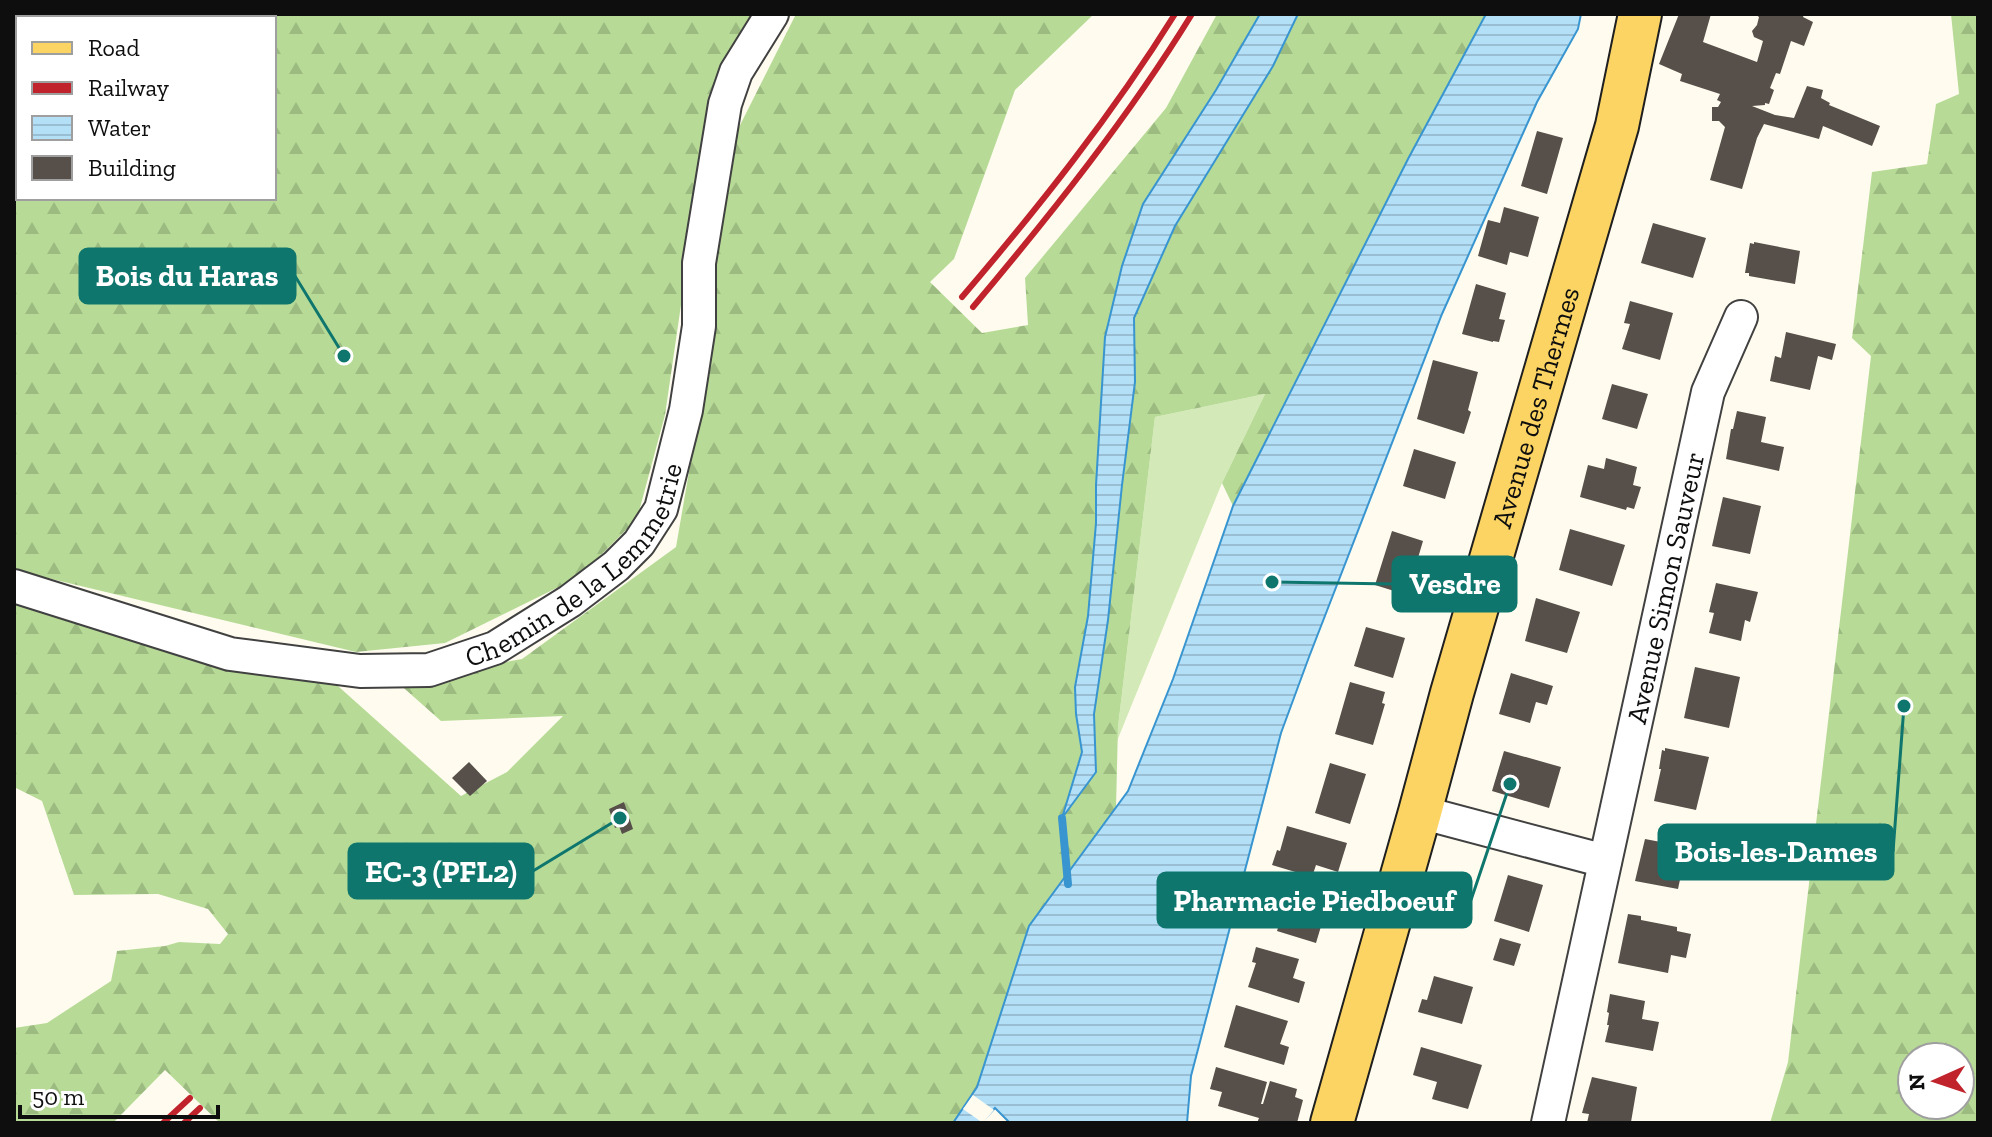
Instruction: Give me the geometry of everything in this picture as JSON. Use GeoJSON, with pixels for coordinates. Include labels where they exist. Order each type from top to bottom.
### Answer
{"type":"FeatureCollection","features":[{"type":"Feature","properties":{"kind":"main road","name":"Avenue des Thermes"},"geometry":{"type":"LineString","coordinates":[[1332,1123],[1452,693],[1617,126],[1640,14]]}},
{"type":"Feature","properties":{"kind":"street","name":"Chemin de la Lemmetrie"},"geometry":{"type":"LineString","coordinates":[[14,586],[230,654],[360,671],[429,670],[495,648],[570,601],[616,566],[639,543],[661,509],[686,410],[699,326],[699,263],[725,104],[736,72],[772,14]]}},
{"type":"Feature","properties":{"kind":"street","name":"Avenue Simon Sauveur"},"geometry":{"type":"LineString","coordinates":[[1548,1123],[1708,392],[1741,317]]}},
{"type":"Feature","properties":{"kind":"street"},"geometry":{"type":"LineString","coordinates":[[1420,812],[1605,861]]}},
{"type":"Feature","properties":{"kind":"green space"},"geometry":{"type":"Polygon","coordinates":[[[14,14],[753,14],[719,69],[703,154],[665,415],[637,519],[579,577],[445,643],[356,652],[14,570],[14,14]]]}},
{"type":"Feature","properties":{"kind":"green space"},"geometry":{"type":"Polygon","coordinates":[[[796,14],[1094,14],[1015,90],[954,259],[930,282],[982,333],[1028,325],[1025,278],[1166,108],[1217,14],[1260,14],[1143,204],[1122,266],[1105,337],[1096,523],[1088,616],[1075,687],[1082,752],[1078,769],[1096,772],[1094,714],[1135,382],[1134,319],[1175,226],[1273,66],[1298,14],[1486,14],[1408,159],[1233,506],[1222,483],[1265,394],[1155,417],[1118,727],[1116,808],[1029,926],[977,1087],[953,1123],[220,1123],[165,1070],[113,1123],[14,1123],[14,1028],[47,1023],[111,981],[117,951],[179,942],[220,944],[228,934],[208,909],[158,894],[74,895],[42,801],[14,787],[14,595],[329,678],[461,796],[507,772],[563,716],[441,721],[397,682],[522,659],[676,547],[717,321],[713,277],[726,153],[796,14]]]}},
{"type":"Feature","properties":{"kind":"green space"},"geometry":{"type":"Polygon","coordinates":[[[1951,14],[1978,14],[1978,1123],[1770,1123],[1788,1062],[1871,356],[1852,338],[1872,172],[1927,164],[1936,104],[1959,94],[1951,14]]]}},
{"type":"Feature","properties":{"kind":"green space"},"geometry":{"type":"Polygon","coordinates":[[[1265,394],[1222,483],[1117,741],[1155,417],[1265,394]]]}},
{"type":"Feature","properties":{"kind":"water"},"geometry":{"type":"Polygon","coordinates":[[[1260,14],[1298,14],[1273,66],[1175,226],[1134,318],[1135,382],[1094,714],[1096,772],[1062,818],[1082,752],[1075,687],[1088,616],[1096,523],[1105,337],[1122,266],[1143,204],[1260,14]]]}},
{"type":"Feature","properties":{"kind":"water"},"geometry":{"type":"Polygon","coordinates":[[[1486,14],[1581,14],[1578,29],[1537,102],[1442,314],[1281,733],[1191,1076],[1187,1123],[1010,1123],[995,1108],[981,1123],[953,1123],[977,1087],[1029,926],[1128,791],[1173,679],[1233,506],[1408,159],[1486,14]]]}},
{"type":"Feature","properties":{"kind":"pier"},"geometry":{"type":"Polygon","coordinates":[[[973,1095],[994,1110],[983,1123],[963,1109],[973,1095]]]}},
{"type":"Feature","properties":{"kind":"building"},"geometry":{"type":"Polygon","coordinates":[[[1679,14],[1711,14],[1703,42],[1757,62],[1763,41],[1754,37],[1752,31],[1759,17],[1755,14],[1804,14],[1803,17],[1813,22],[1804,46],[1791,41],[1780,74],[1776,73],[1770,88],[1774,90],[1769,104],[1752,106],[1794,118],[1807,86],[1823,90],[1821,98],[1829,105],[1880,126],[1872,146],[1823,126],[1819,139],[1764,124],[1742,189],[1710,180],[1725,127],[1719,121],[1712,121],[1712,107],[1718,107],[1720,94],[1680,81],[1682,74],[1659,64],[1679,14]]]}},
{"type":"Feature","properties":{"kind":"building"},"geometry":{"type":"Polygon","coordinates":[[[1537,131],[1563,138],[1547,194],[1521,186],[1537,131]]]}},
{"type":"Feature","properties":{"kind":"building"},"geometry":{"type":"Polygon","coordinates":[[[1504,207],[1539,217],[1528,257],[1510,252],[1507,265],[1478,256],[1488,220],[1500,223],[1504,207]]]}},
{"type":"Feature","properties":{"kind":"building"},"geometry":{"type":"Polygon","coordinates":[[[1653,223],[1706,238],[1693,278],[1641,263],[1653,223]]]}},
{"type":"Feature","properties":{"kind":"building"},"geometry":{"type":"Polygon","coordinates":[[[1750,243],[1800,251],[1795,284],[1745,273],[1750,243]]]}},
{"type":"Feature","properties":{"kind":"building"},"geometry":{"type":"Polygon","coordinates":[[[1476,284],[1506,293],[1499,319],[1505,320],[1499,342],[1462,334],[1476,284]]]}},
{"type":"Feature","properties":{"kind":"building"},"geometry":{"type":"Polygon","coordinates":[[[1630,301],[1673,313],[1660,360],[1622,349],[1630,324],[1624,323],[1630,301]]]}},
{"type":"Feature","properties":{"kind":"building"},"geometry":{"type":"Polygon","coordinates":[[[1786,332],[1836,344],[1832,360],[1818,356],[1810,390],[1770,381],[1775,356],[1781,358],[1786,332]]]}},
{"type":"Feature","properties":{"kind":"building"},"geometry":{"type":"Polygon","coordinates":[[[1433,360],[1478,372],[1464,434],[1417,419],[1433,360]]]}},
{"type":"Feature","properties":{"kind":"building"},"geometry":{"type":"Polygon","coordinates":[[[1612,384],[1648,394],[1637,429],[1602,419],[1612,384]]]}},
{"type":"Feature","properties":{"kind":"building"},"geometry":{"type":"Polygon","coordinates":[[[1737,411],[1766,417],[1761,442],[1784,447],[1779,471],[1726,459],[1737,411]]]}},
{"type":"Feature","properties":{"kind":"building"},"geometry":{"type":"Polygon","coordinates":[[[1414,449],[1456,462],[1445,499],[1403,486],[1414,449]]]}},
{"type":"Feature","properties":{"kind":"building"},"geometry":{"type":"Polygon","coordinates":[[[1606,458],[1637,467],[1633,485],[1641,487],[1634,509],[1627,507],[1626,510],[1580,497],[1588,465],[1604,469],[1606,458]]]}},
{"type":"Feature","properties":{"kind":"building"},"geometry":{"type":"Polygon","coordinates":[[[1723,497],[1761,506],[1750,554],[1712,546],[1723,497]]]}},
{"type":"Feature","properties":{"kind":"building"},"geometry":{"type":"Polygon","coordinates":[[[1570,529],[1625,545],[1612,586],[1559,570],[1570,529]]]}},
{"type":"Feature","properties":{"kind":"building"},"geometry":{"type":"Polygon","coordinates":[[[1392,531],[1423,541],[1407,595],[1375,585],[1392,531]]]}},
{"type":"Feature","properties":{"kind":"building"},"geometry":{"type":"Polygon","coordinates":[[[1716,583],[1758,592],[1750,622],[1745,620],[1741,641],[1709,633],[1714,613],[1709,612],[1716,583]]]}},
{"type":"Feature","properties":{"kind":"building"},"geometry":{"type":"Polygon","coordinates":[[[1536,598],[1580,612],[1567,653],[1525,641],[1536,598]]]}},
{"type":"Feature","properties":{"kind":"building"},"geometry":{"type":"Polygon","coordinates":[[[1366,627],[1405,638],[1393,678],[1354,666],[1366,627]]]}},
{"type":"Feature","properties":{"kind":"building"},"geometry":{"type":"Polygon","coordinates":[[[1695,667],[1740,677],[1729,728],[1684,718],[1695,667]]]}},
{"type":"Feature","properties":{"kind":"building"},"geometry":{"type":"Polygon","coordinates":[[[1511,673],[1553,686],[1547,705],[1536,702],[1530,723],[1499,714],[1511,673]]]}},
{"type":"Feature","properties":{"kind":"building"},"geometry":{"type":"Polygon","coordinates":[[[1350,682],[1385,692],[1382,703],[1385,704],[1373,745],[1335,734],[1350,682]]]}},
{"type":"Feature","properties":{"kind":"building"},"geometry":{"type":"Polygon","coordinates":[[[1665,748],[1709,757],[1696,810],[1654,801],[1662,750],[1665,751],[1665,748]]]}},
{"type":"Feature","properties":{"kind":"building"},"geometry":{"type":"Polygon","coordinates":[[[1504,751],[1561,767],[1549,808],[1492,791],[1504,751]]]}},
{"type":"Feature","properties":{"kind":"building"},"geometry":{"type":"Polygon","coordinates":[[[469,762],[487,781],[470,796],[452,778],[469,762]]]}},
{"type":"Feature","properties":{"kind":"building"},"geometry":{"type":"Polygon","coordinates":[[[1330,763],[1366,774],[1350,824],[1315,813],[1330,763]]]}},
{"type":"Feature","properties":{"kind":"building"},"geometry":{"type":"Polygon","coordinates":[[[624,802],[633,829],[622,834],[619,826],[615,828],[609,809],[624,802]]]}},
{"type":"Feature","properties":{"kind":"building"},"geometry":{"type":"Polygon","coordinates":[[[1287,826],[1347,843],[1338,872],[1316,865],[1312,877],[1272,865],[1277,850],[1280,851],[1287,826]]]}},
{"type":"Feature","properties":{"kind":"building"},"geometry":{"type":"Polygon","coordinates":[[[1645,839],[1687,847],[1678,889],[1635,881],[1645,839]]]}},
{"type":"Feature","properties":{"kind":"building"},"geometry":{"type":"Polygon","coordinates":[[[1508,875],[1543,885],[1529,932],[1494,921],[1508,875]]]}},
{"type":"Feature","properties":{"kind":"building"},"geometry":{"type":"Polygon","coordinates":[[[1289,891],[1328,903],[1316,943],[1277,931],[1289,891]]]}},
{"type":"Feature","properties":{"kind":"building"},"geometry":{"type":"Polygon","coordinates":[[[1628,914],[1641,916],[1641,920],[1677,927],[1677,931],[1691,934],[1686,958],[1671,955],[1668,973],[1618,963],[1628,914]]]}},
{"type":"Feature","properties":{"kind":"building"},"geometry":{"type":"Polygon","coordinates":[[[1500,938],[1521,944],[1514,966],[1493,960],[1500,938]]]}},
{"type":"Feature","properties":{"kind":"building"},"geometry":{"type":"Polygon","coordinates":[[[1256,947],[1299,959],[1293,978],[1305,982],[1299,1003],[1248,987],[1256,963],[1252,962],[1256,947]]]}},
{"type":"Feature","properties":{"kind":"building"},"geometry":{"type":"Polygon","coordinates":[[[1434,976],[1473,987],[1462,1024],[1418,1012],[1422,999],[1427,1000],[1434,976]]]}},
{"type":"Feature","properties":{"kind":"building"},"geometry":{"type":"Polygon","coordinates":[[[1610,994],[1645,1001],[1642,1019],[1659,1022],[1653,1051],[1605,1042],[1610,994]]]}},
{"type":"Feature","properties":{"kind":"building"},"geometry":{"type":"Polygon","coordinates":[[[1236,1005],[1288,1021],[1280,1044],[1289,1047],[1284,1065],[1224,1047],[1236,1005]]]}},
{"type":"Feature","properties":{"kind":"building"},"geometry":{"type":"Polygon","coordinates":[[[1421,1047],[1482,1065],[1468,1109],[1432,1099],[1437,1082],[1413,1075],[1421,1047]]]}},
{"type":"Feature","properties":{"kind":"building"},"geometry":{"type":"Polygon","coordinates":[[[1216,1067],[1267,1082],[1261,1104],[1270,1081],[1297,1089],[1295,1097],[1303,1100],[1297,1123],[1257,1123],[1259,1118],[1218,1106],[1222,1092],[1210,1089],[1216,1067]]]}},
{"type":"Feature","properties":{"kind":"building"},"geometry":{"type":"Polygon","coordinates":[[[1592,1077],[1637,1087],[1631,1122],[1587,1123],[1589,1114],[1582,1113],[1592,1077]]]}},
{"type":"Feature","properties":{"kind":"waterway"},"geometry":{"type":"LineString","coordinates":[[1062,818],[1068,884]]}},
{"type":"Feature","properties":{"kind":"railway"},"geometry":{"type":"LineString","coordinates":[[962,297],[1074,160],[1175,14]]}},
{"type":"Feature","properties":{"kind":"railway"},"geometry":{"type":"LineString","coordinates":[[973,307],[1088,164],[1192,14]]}},
{"type":"Feature","properties":{"kind":"railway"},"geometry":{"type":"LineString","coordinates":[[163,1123],[190,1098]]}},
{"type":"Feature","properties":{"kind":"railway"},"geometry":{"type":"LineString","coordinates":[[184,1123],[200,1108]]}},
{"type":"Feature","properties":{"kind":"place","name":"Bois du Haras"},"geometry":{"type":"Point","coordinates":[344,356]}},
{"type":"Feature","properties":{"kind":"place","name":"Vesdre"},"geometry":{"type":"Point","coordinates":[1272,582]}},
{"type":"Feature","properties":{"kind":"place","name":"Bois-les-Dames"},"geometry":{"type":"Point","coordinates":[1904,706]}},
{"type":"Feature","properties":{"kind":"place","name":"Pharmacie Piedboeuf"},"geometry":{"type":"Point","coordinates":[1510,784]}},
{"type":"Feature","properties":{"kind":"place","name":"EC-3 (PFL2)"},"geometry":{"type":"Point","coordinates":[620,818]}}]}
